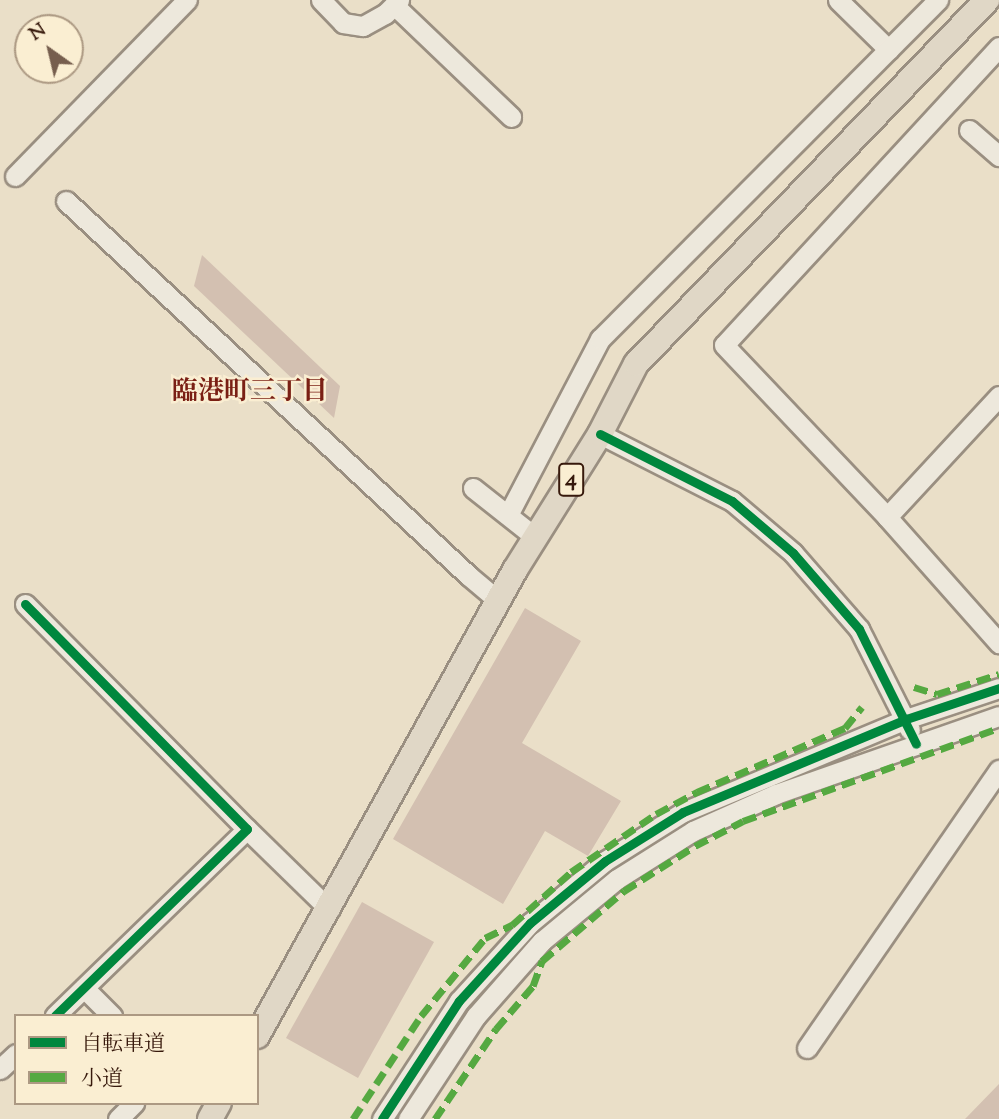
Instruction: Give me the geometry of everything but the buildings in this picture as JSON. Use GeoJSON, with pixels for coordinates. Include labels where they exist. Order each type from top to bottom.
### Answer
{"type":"FeatureCollection","features":[{"type":"Feature","properties":{"kind":"main road","name":"4"},"geometry":{"type":"LineString","coordinates":[[259,1032],[498,600],[600,434],[636,364],[987,0]]}},
{"type":"Feature","properties":{"kind":"street"},"geometry":{"type":"LineString","coordinates":[[15,176],[187,0]]}},
{"type":"Feature","properties":{"kind":"street"},"geometry":{"type":"LineString","coordinates":[[321,0],[343,23],[363,26],[396,3],[512,117]]}},
{"type":"Feature","properties":{"kind":"street"},"geometry":{"type":"LineString","coordinates":[[838,0],[889,50]]}},
{"type":"Feature","properties":{"kind":"street"},"geometry":{"type":"LineString","coordinates":[[508,516],[600,340],[938,0]]}},
{"type":"Feature","properties":{"kind":"street"},"geometry":{"type":"LineString","coordinates":[[999,47],[724,345],[992,626],[999,643]]}},
{"type":"Feature","properties":{"kind":"street"},"geometry":{"type":"LineString","coordinates":[[969,130],[999,156]]}},
{"type":"Feature","properties":{"kind":"street"},"geometry":{"type":"LineString","coordinates":[[66,201],[468,576],[498,600]]}},
{"type":"Feature","properties":{"kind":"street"},"geometry":{"type":"LineString","coordinates":[[887,517],[999,396]]}},
{"type":"Feature","properties":{"kind":"street"},"geometry":{"type":"LineString","coordinates":[[600,434],[732,502],[793,553],[859,629],[906,719],[916,744]]}},
{"type":"Feature","properties":{"kind":"street"},"geometry":{"type":"LineString","coordinates":[[473,488],[535,537]]}},
{"type":"Feature","properties":{"kind":"street"},"geometry":{"type":"LineString","coordinates":[[25,604],[329,909]]}},
{"type":"Feature","properties":{"kind":"street"},"geometry":{"type":"LineString","coordinates":[[382,1119],[459,1001],[530,923],[605,861],[682,812],[906,719],[999,688]]}},
{"type":"Feature","properties":{"kind":"street"},"geometry":{"type":"LineString","coordinates":[[408,1119],[476,1016],[542,941],[617,879],[693,831],[776,794],[999,716]]}},
{"type":"Feature","properties":{"kind":"street"},"geometry":{"type":"LineString","coordinates":[[807,1048],[998,776]]}},
{"type":"Feature","properties":{"kind":"street"},"geometry":{"type":"LineString","coordinates":[[57,1014],[247,829]]}},
{"type":"Feature","properties":{"kind":"street"},"geometry":{"type":"LineString","coordinates":[[84,988],[110,1014]]}},
{"type":"Feature","properties":{"kind":"street"},"geometry":{"type":"LineString","coordinates":[[0,1069],[14,1056]]}},
{"type":"Feature","properties":{"kind":"street"},"geometry":{"type":"LineString","coordinates":[[118,1119],[132,1105]]}},
{"type":"Feature","properties":{"kind":"marked path"},"geometry":{"type":"LineString","coordinates":[[914,687],[937,694],[999,674]]}},
{"type":"Feature","properties":{"kind":"marked path"},"geometry":{"type":"LineString","coordinates":[[353,1119],[421,1016],[485,938],[512,925],[571,872],[656,814],[697,792],[845,728],[862,707]]}},
{"type":"Feature","properties":{"kind":"marked path"},"geometry":{"type":"LineString","coordinates":[[435,1119],[496,1029],[533,986],[542,961],[624,891],[695,846],[743,821],[999,728]]}},
{"type":"Feature","properties":{"kind":"cycle path"},"geometry":{"type":"LineString","coordinates":[[600,434],[732,501],[793,553],[859,629],[916,744]]}},
{"type":"Feature","properties":{"kind":"cycle path"},"geometry":{"type":"LineString","coordinates":[[25,604],[247,829],[57,1014]]}},
{"type":"Feature","properties":{"kind":"cycle path"},"geometry":{"type":"LineString","coordinates":[[382,1119],[459,1001],[530,923],[605,861],[683,812],[906,719],[999,688]]}},
{"type":"Feature","properties":{"kind":"district","name":"臨港町三丁目"},"geometry":{"type":"Point","coordinates":[250,393]}}]}
